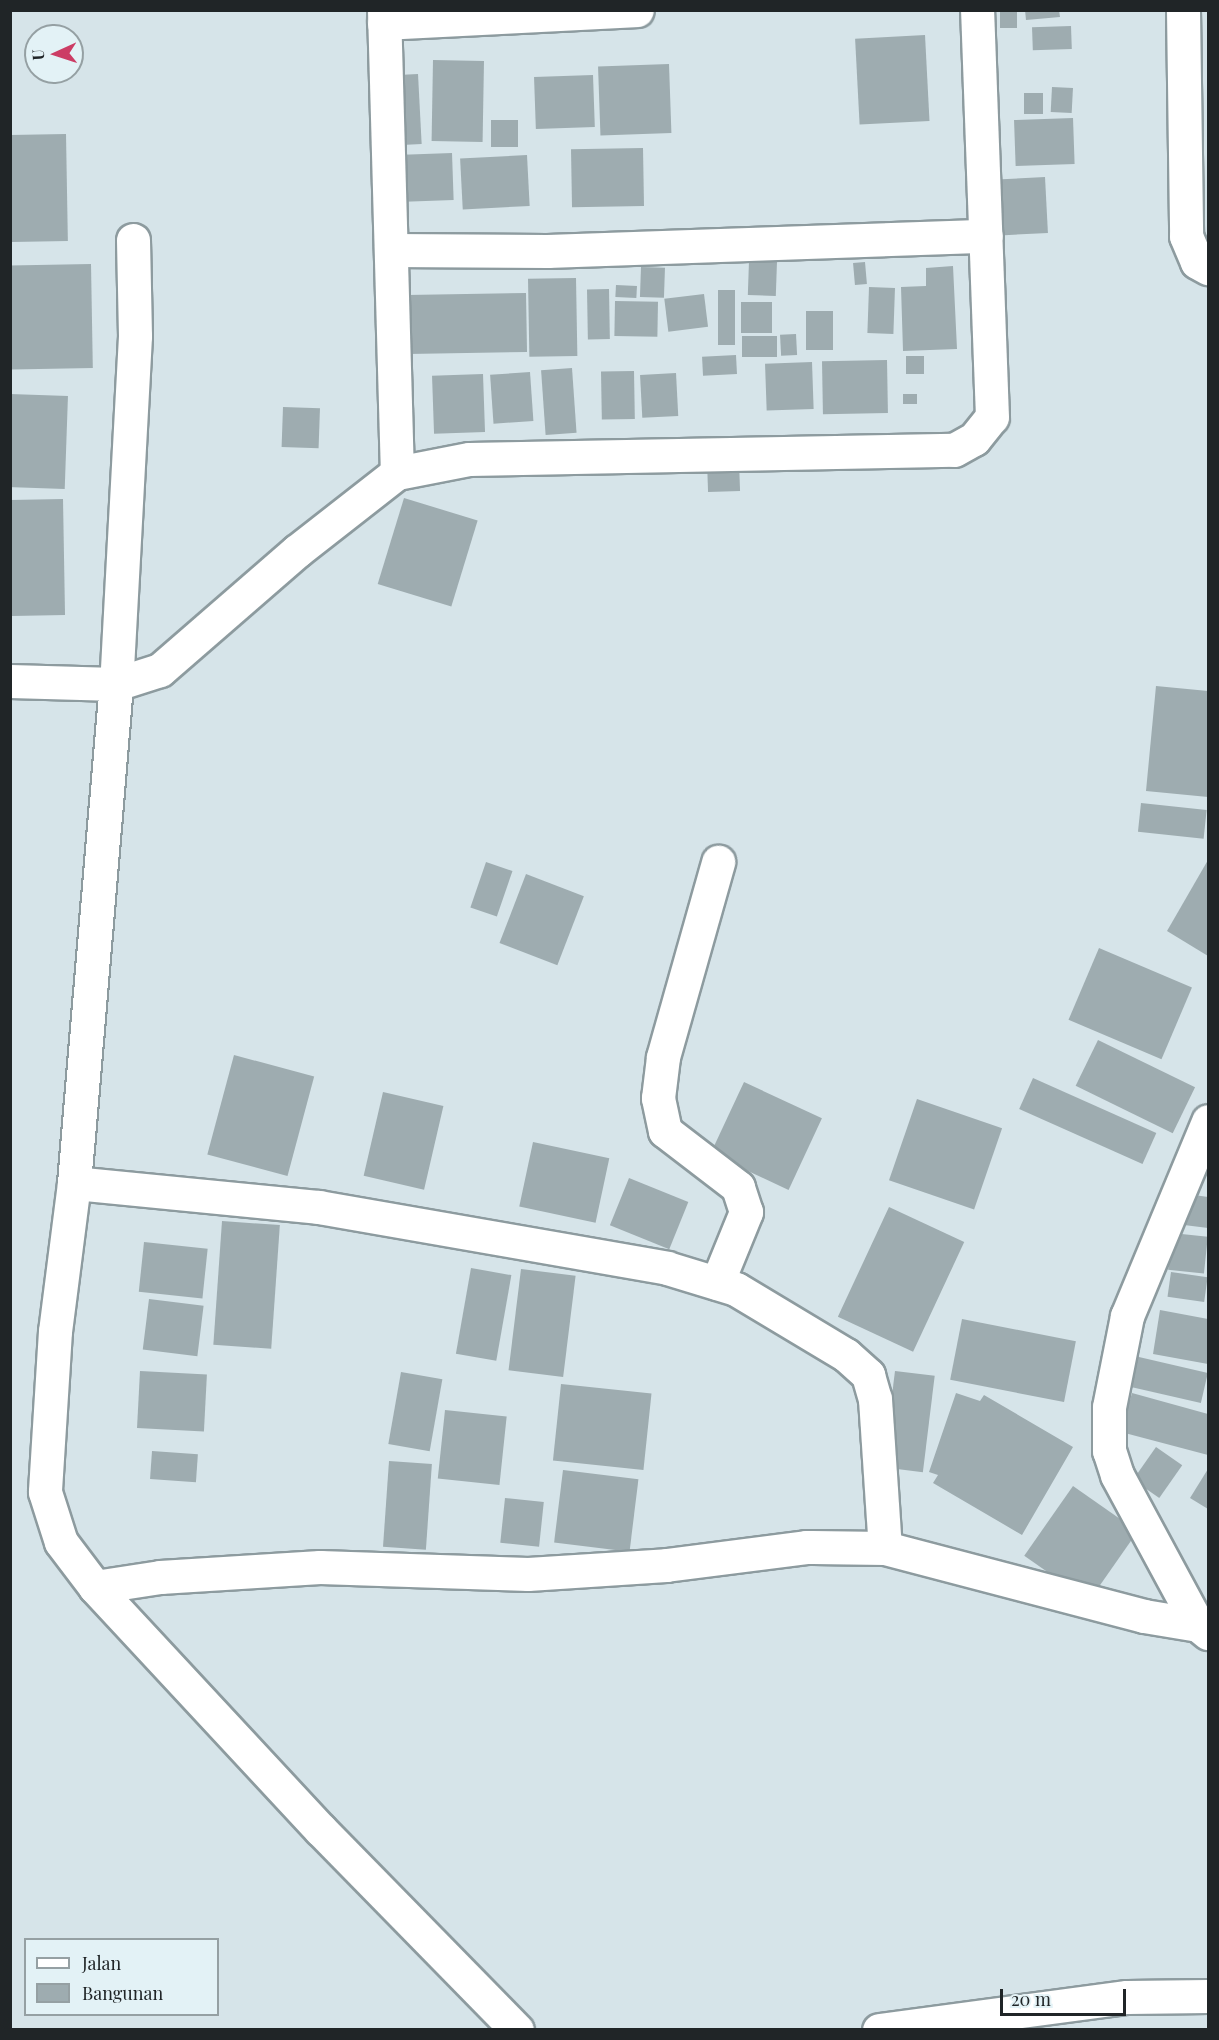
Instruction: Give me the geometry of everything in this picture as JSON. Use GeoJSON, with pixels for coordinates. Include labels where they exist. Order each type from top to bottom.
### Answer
{"type":"FeatureCollection","features":[{"type":"Feature","properties":{"kind":"street"},"geometry":{"type":"LineString","coordinates":[[397,473],[384,17],[637,10]]}},
{"type":"Feature","properties":{"kind":"street"},"geometry":{"type":"LineString","coordinates":[[10,681],[116,684],[160,670],[297,551],[397,473],[469,459],[954,450],[974,439],[992,417],[977,10]]}},
{"type":"Feature","properties":{"kind":"street"},"geometry":{"type":"LineString","coordinates":[[1183,10],[1186,236],[1197,262],[1209,268]]}},
{"type":"Feature","properties":{"kind":"street"},"geometry":{"type":"LineString","coordinates":[[391,250],[547,251],[986,236]]}},
{"type":"Feature","properties":{"kind":"street"},"geometry":{"type":"LineString","coordinates":[[133,240],[135,336],[116,684],[74,1182],[55,1331],[45,1492],[61,1542],[95,1587],[321,1830],[517,2030]]}},
{"type":"Feature","properties":{"kind":"street"},"geometry":{"type":"LineString","coordinates":[[717,1283],[746,1212],[738,1187],[665,1131],[658,1098],[663,1058],[718,862]]}},
{"type":"Feature","properties":{"kind":"street"},"geometry":{"type":"LineString","coordinates":[[1204,1629],[1118,1475],[1108,1451],[1109,1407],[1127,1316],[1209,1121]]}},
{"type":"Feature","properties":{"kind":"street"},"geometry":{"type":"LineString","coordinates":[[74,1182],[319,1207],[667,1268],[736,1289],[846,1355],[868,1375],[875,1399],[885,1548]]}},
{"type":"Feature","properties":{"kind":"street"},"geometry":{"type":"LineString","coordinates":[[95,1587],[160,1577],[320,1567],[528,1574],[666,1565],[806,1546],[885,1548],[1144,1616],[1204,1629]]}},
{"type":"Feature","properties":{"kind":"street"},"geometry":{"type":"LineString","coordinates":[[879,2030],[1127,1997],[1209,1996]]}},
{"type":"Feature","properties":{"kind":"building"},"geometry":{"type":"Polygon","coordinates":[[[1000,10],[1017,10],[1017,28],[1000,28],[1000,10]]]}},
{"type":"Feature","properties":{"kind":"building"},"geometry":{"type":"Polygon","coordinates":[[[1025,10],[1059,10],[1060,17],[1026,20],[1025,10]]]}},
{"type":"Feature","properties":{"kind":"building"},"geometry":{"type":"Polygon","coordinates":[[[1071,26],[1072,49],[1033,50],[1032,27],[1071,26]]]}},
{"type":"Feature","properties":{"kind":"building"},"geometry":{"type":"Polygon","coordinates":[[[925,35],[930,121],[860,125],[855,39],[925,35]]]}},
{"type":"Feature","properties":{"kind":"building"},"geometry":{"type":"Polygon","coordinates":[[[433,60],[484,61],[483,142],[432,141],[433,60]]]}},
{"type":"Feature","properties":{"kind":"building"},"geometry":{"type":"Polygon","coordinates":[[[669,64],[671,133],[600,135],[598,66],[669,64]]]}},
{"type":"Feature","properties":{"kind":"building"},"geometry":{"type":"Polygon","coordinates":[[[418,74],[422,144],[397,145],[393,75],[418,74]]]}},
{"type":"Feature","properties":{"kind":"building"},"geometry":{"type":"Polygon","coordinates":[[[593,75],[595,127],[536,129],[534,77],[593,75]]]}},
{"type":"Feature","properties":{"kind":"building"},"geometry":{"type":"Polygon","coordinates":[[[1052,87],[1073,88],[1072,113],[1051,112],[1052,87]]]}},
{"type":"Feature","properties":{"kind":"building"},"geometry":{"type":"Polygon","coordinates":[[[1024,93],[1043,93],[1043,114],[1024,114],[1024,93]]]}},
{"type":"Feature","properties":{"kind":"building"},"geometry":{"type":"Polygon","coordinates":[[[1073,118],[1075,164],[1016,166],[1014,120],[1073,118]]]}},
{"type":"Feature","properties":{"kind":"building"},"geometry":{"type":"Polygon","coordinates":[[[491,120],[518,120],[518,147],[491,147],[491,120]]]}},
{"type":"Feature","properties":{"kind":"building"},"geometry":{"type":"Polygon","coordinates":[[[66,134],[68,241],[12,242],[10,135],[66,134]]]}},
{"type":"Feature","properties":{"kind":"building"},"geometry":{"type":"Polygon","coordinates":[[[643,148],[644,206],[572,207],[571,149],[643,148]]]}},
{"type":"Feature","properties":{"kind":"building"},"geometry":{"type":"Polygon","coordinates":[[[452,153],[454,200],[398,202],[396,155],[452,153]]]}},
{"type":"Feature","properties":{"kind":"building"},"geometry":{"type":"Polygon","coordinates":[[[527,155],[530,206],[463,209],[460,159],[527,155]]]}},
{"type":"Feature","properties":{"kind":"building"},"geometry":{"type":"Polygon","coordinates":[[[1045,177],[1048,233],[1000,235],[997,180],[1045,177]]]}},
{"type":"Feature","properties":{"kind":"building"},"geometry":{"type":"Polygon","coordinates":[[[749,261],[777,262],[776,296],[748,295],[749,261]]]}},
{"type":"Feature","properties":{"kind":"building"},"geometry":{"type":"Polygon","coordinates":[[[865,262],[867,284],[855,285],[853,263],[865,262]]]}},
{"type":"Feature","properties":{"kind":"building"},"geometry":{"type":"Polygon","coordinates":[[[91,264],[93,368],[12,369],[10,265],[91,264]]]}},
{"type":"Feature","properties":{"kind":"building"},"geometry":{"type":"Polygon","coordinates":[[[953,266],[957,349],[903,351],[901,287],[926,286],[926,268],[953,266]]]}},
{"type":"Feature","properties":{"kind":"building"},"geometry":{"type":"Polygon","coordinates":[[[641,267],[665,268],[664,298],[640,297],[641,267]]]}},
{"type":"Feature","properties":{"kind":"building"},"geometry":{"type":"Polygon","coordinates":[[[576,278],[577,356],[529,357],[528,279],[576,278]]]}},
{"type":"Feature","properties":{"kind":"building"},"geometry":{"type":"Polygon","coordinates":[[[616,285],[637,286],[636,298],[615,297],[616,285]]]}},
{"type":"Feature","properties":{"kind":"building"},"geometry":{"type":"Polygon","coordinates":[[[869,287],[895,288],[893,334],[867,333],[869,287]]]}},
{"type":"Feature","properties":{"kind":"building"},"geometry":{"type":"Polygon","coordinates":[[[587,289],[609,289],[610,339],[588,339],[587,289]]]}},
{"type":"Feature","properties":{"kind":"building"},"geometry":{"type":"Polygon","coordinates":[[[718,290],[735,290],[735,345],[718,345],[718,290]]]}},
{"type":"Feature","properties":{"kind":"building"},"geometry":{"type":"Polygon","coordinates":[[[526,293],[527,352],[408,354],[407,295],[526,293]]]}},
{"type":"Feature","properties":{"kind":"building"},"geometry":{"type":"Polygon","coordinates":[[[704,294],[708,327],[668,332],[664,299],[704,294]]]}},
{"type":"Feature","properties":{"kind":"building"},"geometry":{"type":"Polygon","coordinates":[[[615,301],[658,302],[657,337],[614,336],[615,301]]]}},
{"type":"Feature","properties":{"kind":"building"},"geometry":{"type":"Polygon","coordinates":[[[741,302],[772,302],[772,333],[741,333],[741,302]]]}},
{"type":"Feature","properties":{"kind":"building"},"geometry":{"type":"Polygon","coordinates":[[[806,311],[833,311],[833,350],[806,350],[806,311]]]}},
{"type":"Feature","properties":{"kind":"building"},"geometry":{"type":"Polygon","coordinates":[[[796,334],[797,355],[781,356],[780,335],[796,334]]]}},
{"type":"Feature","properties":{"kind":"building"},"geometry":{"type":"Polygon","coordinates":[[[742,336],[777,336],[777,357],[742,357],[742,336]]]}},
{"type":"Feature","properties":{"kind":"building"},"geometry":{"type":"Polygon","coordinates":[[[736,355],[737,374],[703,376],[702,357],[736,355]]]}},
{"type":"Feature","properties":{"kind":"building"},"geometry":{"type":"Polygon","coordinates":[[[906,356],[924,356],[924,374],[906,374],[906,356]]]}},
{"type":"Feature","properties":{"kind":"building"},"geometry":{"type":"Polygon","coordinates":[[[887,360],[888,413],[823,414],[822,361],[887,360]]]}},
{"type":"Feature","properties":{"kind":"building"},"geometry":{"type":"Polygon","coordinates":[[[812,362],[814,409],[767,411],[765,364],[812,362]]]}},
{"type":"Feature","properties":{"kind":"building"},"geometry":{"type":"Polygon","coordinates":[[[572,368],[577,433],[546,435],[541,370],[572,368]]]}},
{"type":"Feature","properties":{"kind":"building"},"geometry":{"type":"Polygon","coordinates":[[[634,371],[635,419],[602,420],[601,372],[634,371]]]}},
{"type":"Feature","properties":{"kind":"building"},"geometry":{"type":"Polygon","coordinates":[[[530,372],[533,421],[494,424],[490,375],[530,372]]]}},
{"type":"Feature","properties":{"kind":"building"},"geometry":{"type":"Polygon","coordinates":[[[676,373],[678,416],[642,418],[640,375],[676,373]]]}},
{"type":"Feature","properties":{"kind":"building"},"geometry":{"type":"Polygon","coordinates":[[[483,374],[485,432],[434,434],[432,376],[483,374]]]}},
{"type":"Feature","properties":{"kind":"building"},"geometry":{"type":"Polygon","coordinates":[[[10,394],[68,396],[65,489],[10,487],[10,394]]]}},
{"type":"Feature","properties":{"kind":"building"},"geometry":{"type":"Polygon","coordinates":[[[903,394],[917,394],[917,404],[903,404],[903,394]]]}},
{"type":"Feature","properties":{"kind":"building"},"geometry":{"type":"Polygon","coordinates":[[[283,407],[320,408],[319,448],[282,447],[283,407]]]}},
{"type":"Feature","properties":{"kind":"building"},"geometry":{"type":"Polygon","coordinates":[[[739,461],[740,491],[708,492],[707,462],[739,461]]]}},
{"type":"Feature","properties":{"kind":"building"},"geometry":{"type":"Polygon","coordinates":[[[404,498],[478,521],[451,607],[378,584],[404,498]]]}},
{"type":"Feature","properties":{"kind":"building"},"geometry":{"type":"Polygon","coordinates":[[[63,499],[65,615],[12,616],[10,500],[63,499]]]}},
{"type":"Feature","properties":{"kind":"building"},"geometry":{"type":"Polygon","coordinates":[[[1156,686],[1208,691],[1208,797],[1146,791],[1156,686]]]}},
{"type":"Feature","properties":{"kind":"building"},"geometry":{"type":"Polygon","coordinates":[[[1141,803],[1207,810],[1204,839],[1138,832],[1141,803]]]}},
{"type":"Feature","properties":{"kind":"building"},"geometry":{"type":"Polygon","coordinates":[[[1208,860],[1208,956],[1167,931],[1208,860]]]}},
{"type":"Feature","properties":{"kind":"building"},"geometry":{"type":"Polygon","coordinates":[[[486,862],[512,871],[497,917],[470,907],[486,862]]]}},
{"type":"Feature","properties":{"kind":"building"},"geometry":{"type":"Polygon","coordinates":[[[526,874],[584,896],[557,965],[499,943],[526,874]]]}},
{"type":"Feature","properties":{"kind":"building"},"geometry":{"type":"Polygon","coordinates":[[[1099,948],[1192,987],[1161,1059],[1069,1020],[1099,948]]]}},
{"type":"Feature","properties":{"kind":"building"},"geometry":{"type":"Polygon","coordinates":[[[1098,1040],[1195,1087],[1173,1133],[1076,1086],[1098,1040]]]}},
{"type":"Feature","properties":{"kind":"building"},"geometry":{"type":"Polygon","coordinates":[[[234,1055],[314,1076],[288,1176],[207,1154],[234,1055]]]}},
{"type":"Feature","properties":{"kind":"building"},"geometry":{"type":"Polygon","coordinates":[[[1033,1078],[1156,1133],[1142,1164],[1019,1109],[1033,1078]]]}},
{"type":"Feature","properties":{"kind":"building"},"geometry":{"type":"Polygon","coordinates":[[[744,1082],[822,1118],[789,1190],[711,1154],[744,1082]]]}},
{"type":"Feature","properties":{"kind":"building"},"geometry":{"type":"Polygon","coordinates":[[[383,1092],[443,1106],[424,1190],[364,1176],[383,1092]]]}},
{"type":"Feature","properties":{"kind":"building"},"geometry":{"type":"Polygon","coordinates":[[[917,1099],[1002,1128],[974,1210],[889,1180],[917,1099]]]}},
{"type":"Feature","properties":{"kind":"building"},"geometry":{"type":"Polygon","coordinates":[[[533,1142],[609,1158],[596,1223],[519,1207],[533,1142]]]}},
{"type":"Feature","properties":{"kind":"building"},"geometry":{"type":"Polygon","coordinates":[[[629,1178],[688,1202],[669,1249],[610,1225],[629,1178]]]}},
{"type":"Feature","properties":{"kind":"building"},"geometry":{"type":"Polygon","coordinates":[[[1187,1194],[1208,1197],[1208,1228],[1184,1225],[1187,1194]]]}},
{"type":"Feature","properties":{"kind":"building"},"geometry":{"type":"Polygon","coordinates":[[[889,1207],[964,1242],[913,1352],[838,1317],[889,1207]]]}},
{"type":"Feature","properties":{"kind":"building"},"geometry":{"type":"Polygon","coordinates":[[[222,1221],[280,1225],[271,1349],[213,1345],[222,1221]]]}},
{"type":"Feature","properties":{"kind":"building"},"geometry":{"type":"Polygon","coordinates":[[[1172,1233],[1208,1237],[1204,1274],[1168,1270],[1172,1233]]]}},
{"type":"Feature","properties":{"kind":"building"},"geometry":{"type":"Polygon","coordinates":[[[144,1242],[208,1249],[202,1298],[139,1292],[144,1242]]]}},
{"type":"Feature","properties":{"kind":"building"},"geometry":{"type":"Polygon","coordinates":[[[471,1268],[511,1275],[496,1361],[456,1354],[471,1268]]]}},
{"type":"Feature","properties":{"kind":"building"},"geometry":{"type":"Polygon","coordinates":[[[521,1269],[576,1276],[563,1377],[509,1370],[521,1269]]]}},
{"type":"Feature","properties":{"kind":"building"},"geometry":{"type":"Polygon","coordinates":[[[1171,1272],[1208,1277],[1204,1302],[1168,1297],[1171,1272]]]}},
{"type":"Feature","properties":{"kind":"building"},"geometry":{"type":"Polygon","coordinates":[[[149,1299],[204,1306],[197,1356],[143,1350],[149,1299]]]}},
{"type":"Feature","properties":{"kind":"building"},"geometry":{"type":"Polygon","coordinates":[[[1160,1310],[1208,1319],[1208,1364],[1153,1354],[1160,1310]]]}},
{"type":"Feature","properties":{"kind":"building"},"geometry":{"type":"Polygon","coordinates":[[[962,1319],[1076,1341],[1064,1402],[950,1380],[962,1319]]]}},
{"type":"Feature","properties":{"kind":"building"},"geometry":{"type":"Polygon","coordinates":[[[1126,1354],[1208,1373],[1201,1403],[1119,1384],[1126,1354]]]}},
{"type":"Feature","properties":{"kind":"building"},"geometry":{"type":"Polygon","coordinates":[[[140,1371],[207,1375],[204,1431],[137,1428],[140,1371]]]}},
{"type":"Feature","properties":{"kind":"building"},"geometry":{"type":"Polygon","coordinates":[[[895,1371],[935,1376],[923,1472],[883,1467],[895,1371]]]}},
{"type":"Feature","properties":{"kind":"building"},"geometry":{"type":"Polygon","coordinates":[[[401,1372],[442,1379],[430,1451],[388,1444],[401,1372]]]}},
{"type":"Feature","properties":{"kind":"building"},"geometry":{"type":"Polygon","coordinates":[[[561,1384],[652,1394],[643,1470],[553,1461],[561,1384]]]}},
{"type":"Feature","properties":{"kind":"building"},"geometry":{"type":"Polygon","coordinates":[[[956,1393],[980,1401],[984,1395],[1073,1447],[1022,1535],[933,1483],[938,1475],[929,1472],[956,1393]]]}},
{"type":"Feature","properties":{"kind":"building"},"geometry":{"type":"Polygon","coordinates":[[[1132,1393],[1208,1414],[1208,1455],[1121,1432],[1132,1393]]]}},
{"type":"Feature","properties":{"kind":"building"},"geometry":{"type":"Polygon","coordinates":[[[445,1410],[507,1416],[499,1485],[438,1479],[445,1410]]]}},
{"type":"Feature","properties":{"kind":"building"},"geometry":{"type":"Polygon","coordinates":[[[1156,1447],[1182,1465],[1159,1498],[1133,1480],[1156,1447]]]}},
{"type":"Feature","properties":{"kind":"building"},"geometry":{"type":"Polygon","coordinates":[[[152,1451],[198,1454],[196,1482],[150,1479],[152,1451]]]}},
{"type":"Feature","properties":{"kind":"building"},"geometry":{"type":"Polygon","coordinates":[[[389,1461],[432,1464],[426,1550],[383,1547],[389,1461]]]}},
{"type":"Feature","properties":{"kind":"building"},"geometry":{"type":"Polygon","coordinates":[[[1208,1469],[1208,1509],[1190,1498],[1208,1469]]]}},
{"type":"Feature","properties":{"kind":"building"},"geometry":{"type":"Polygon","coordinates":[[[563,1470],[638,1479],[630,1552],[554,1542],[563,1470]]]}},
{"type":"Feature","properties":{"kind":"building"},"geometry":{"type":"Polygon","coordinates":[[[1073,1486],[1138,1531],[1089,1601],[1024,1556],[1073,1486]]]}},
{"type":"Feature","properties":{"kind":"building"},"geometry":{"type":"Polygon","coordinates":[[[505,1498],[544,1502],[539,1547],[500,1543],[505,1498]]]}}]}
